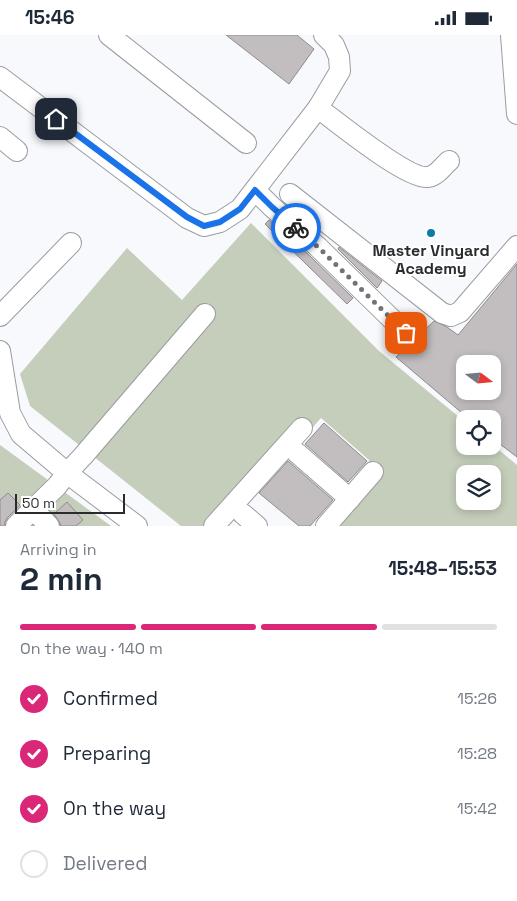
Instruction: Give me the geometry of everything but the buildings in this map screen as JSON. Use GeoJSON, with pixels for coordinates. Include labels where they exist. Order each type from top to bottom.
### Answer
{"type":"FeatureCollection","features":[{"type":"Feature","properties":{"kind":"street"},"geometry":{"type":"LineString","coordinates":[[109,35],[246,143]]}},
{"type":"Feature","properties":{"kind":"street"},"geometry":{"type":"LineString","coordinates":[[0,77],[187,217],[204,226],[220,222],[240,209],[318,108],[340,71],[334,45],[324,35]]}},
{"type":"Feature","properties":{"kind":"street"},"geometry":{"type":"LineString","coordinates":[[511,35],[517,114]]}},
{"type":"Feature","properties":{"kind":"street"},"geometry":{"type":"LineString","coordinates":[[318,108],[367,145],[419,177],[430,177],[449,161]]}},
{"type":"Feature","properties":{"kind":"street"},"geometry":{"type":"LineString","coordinates":[[0,137],[17,151]]}},
{"type":"Feature","properties":{"kind":"street"},"geometry":{"type":"LineString","coordinates":[[255,190],[318,247],[406,333]]}},
{"type":"Feature","properties":{"kind":"street"},"geometry":{"type":"LineString","coordinates":[[290,195],[442,313],[451,316],[460,312],[517,246]]}},
{"type":"Feature","properties":{"kind":"street"},"geometry":{"type":"LineString","coordinates":[[0,316],[71,243]]}},
{"type":"Feature","properties":{"kind":"street"},"geometry":{"type":"LineString","coordinates":[[16,526],[57,486],[205,314]]}},
{"type":"Feature","properties":{"kind":"street"},"geometry":{"type":"LineString","coordinates":[[0,351],[5,412],[20,434],[67,473],[137,526]]}},
{"type":"Feature","properties":{"kind":"street"},"geometry":{"type":"LineString","coordinates":[[214,526],[302,428]]}},
{"type":"Feature","properties":{"kind":"street"},"geometry":{"type":"LineString","coordinates":[[297,453],[350,499]]}},
{"type":"Feature","properties":{"kind":"street"},"geometry":{"type":"LineString","coordinates":[[326,526],[374,472]]}},
{"type":"Feature","properties":{"kind":"street"},"geometry":{"type":"LineString","coordinates":[[37,507],[49,526]]}},
{"type":"Feature","properties":{"kind":"green space"},"geometry":{"type":"Polygon","coordinates":[[[251,223],[379,351],[456,415],[456,455],[501,455],[501,452],[517,465],[517,526],[337,526],[379,477],[369,460],[321,418],[225,526],[181,526],[30,406],[20,374],[127,248],[182,300],[251,223]]]}},
{"type":"Feature","properties":{"kind":"green space"},"geometry":{"type":"Polygon","coordinates":[[[0,445],[111,526],[0,526],[0,445]]]}},
{"type":"Feature","properties":{"kind":"way so far"},"geometry":{"type":"LineString","coordinates":[[296,228],[406,333]]}},
{"type":"Feature","properties":{"kind":"place","name":"Master Vinyard Academy"},"geometry":{"type":"Point","coordinates":[431,233]}},
{"type":"Feature","properties":{"kind":"route"},"geometry":{"type":"LineString","coordinates":[[56,119],[187,217],[204,226],[220,222],[240,209],[255,190],[296,228]]}}]}
